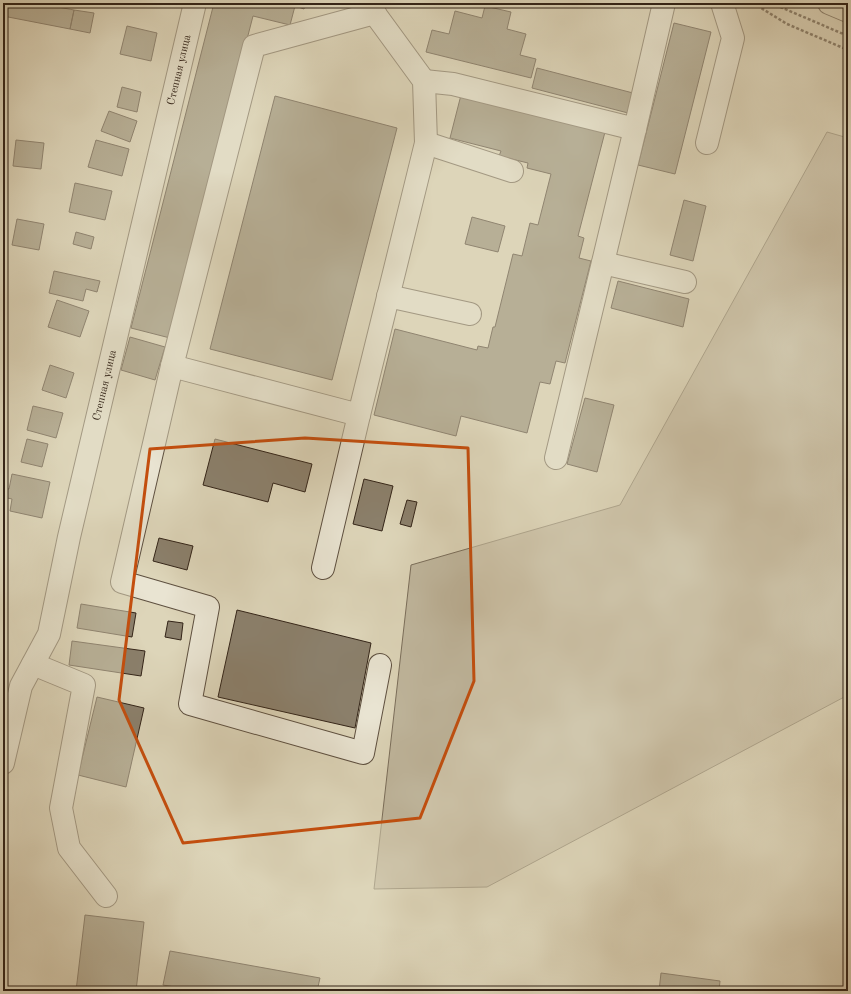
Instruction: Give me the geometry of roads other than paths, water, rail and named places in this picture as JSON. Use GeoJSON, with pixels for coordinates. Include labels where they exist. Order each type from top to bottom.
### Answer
{"type":"FeatureCollection","features":[{"type":"Feature","properties":{"kind":"main road"},"geometry":{"type":"LineString","coordinates":[[829,3],[848,12]]}},
{"type":"Feature","properties":{"kind":"street","name":"Степная улица"},"geometry":{"type":"LineString","coordinates":[[3,763],[21,686],[48,634],[73,521],[195,3]]}},
{"type":"Feature","properties":{"kind":"street"},"geometry":{"type":"LineString","coordinates":[[556,458],[664,3]]}},
{"type":"Feature","properties":{"kind":"street"},"geometry":{"type":"LineString","coordinates":[[707,143],[733,38],[722,3]]}},
{"type":"Feature","properties":{"kind":"street"},"geometry":{"type":"LineString","coordinates":[[323,568],[426,143],[424,81],[371,8],[254,46],[172,366],[122,582],[208,607],[190,704],[363,753],[380,665]]}},
{"type":"Feature","properties":{"kind":"street"},"geometry":{"type":"LineString","coordinates":[[424,81],[453,84],[635,129]]}},
{"type":"Feature","properties":{"kind":"street"},"geometry":{"type":"LineString","coordinates":[[426,143],[512,171]]}},
{"type":"Feature","properties":{"kind":"street"},"geometry":{"type":"LineString","coordinates":[[603,263],[685,282]]}},
{"type":"Feature","properties":{"kind":"street"},"geometry":{"type":"LineString","coordinates":[[388,296],[470,314]]}},
{"type":"Feature","properties":{"kind":"street"},"geometry":{"type":"LineString","coordinates":[[172,366],[359,415]]}},
{"type":"Feature","properties":{"kind":"street"},"geometry":{"type":"LineString","coordinates":[[32,664],[84,685],[61,808],[69,848],[106,896]]}}]}
